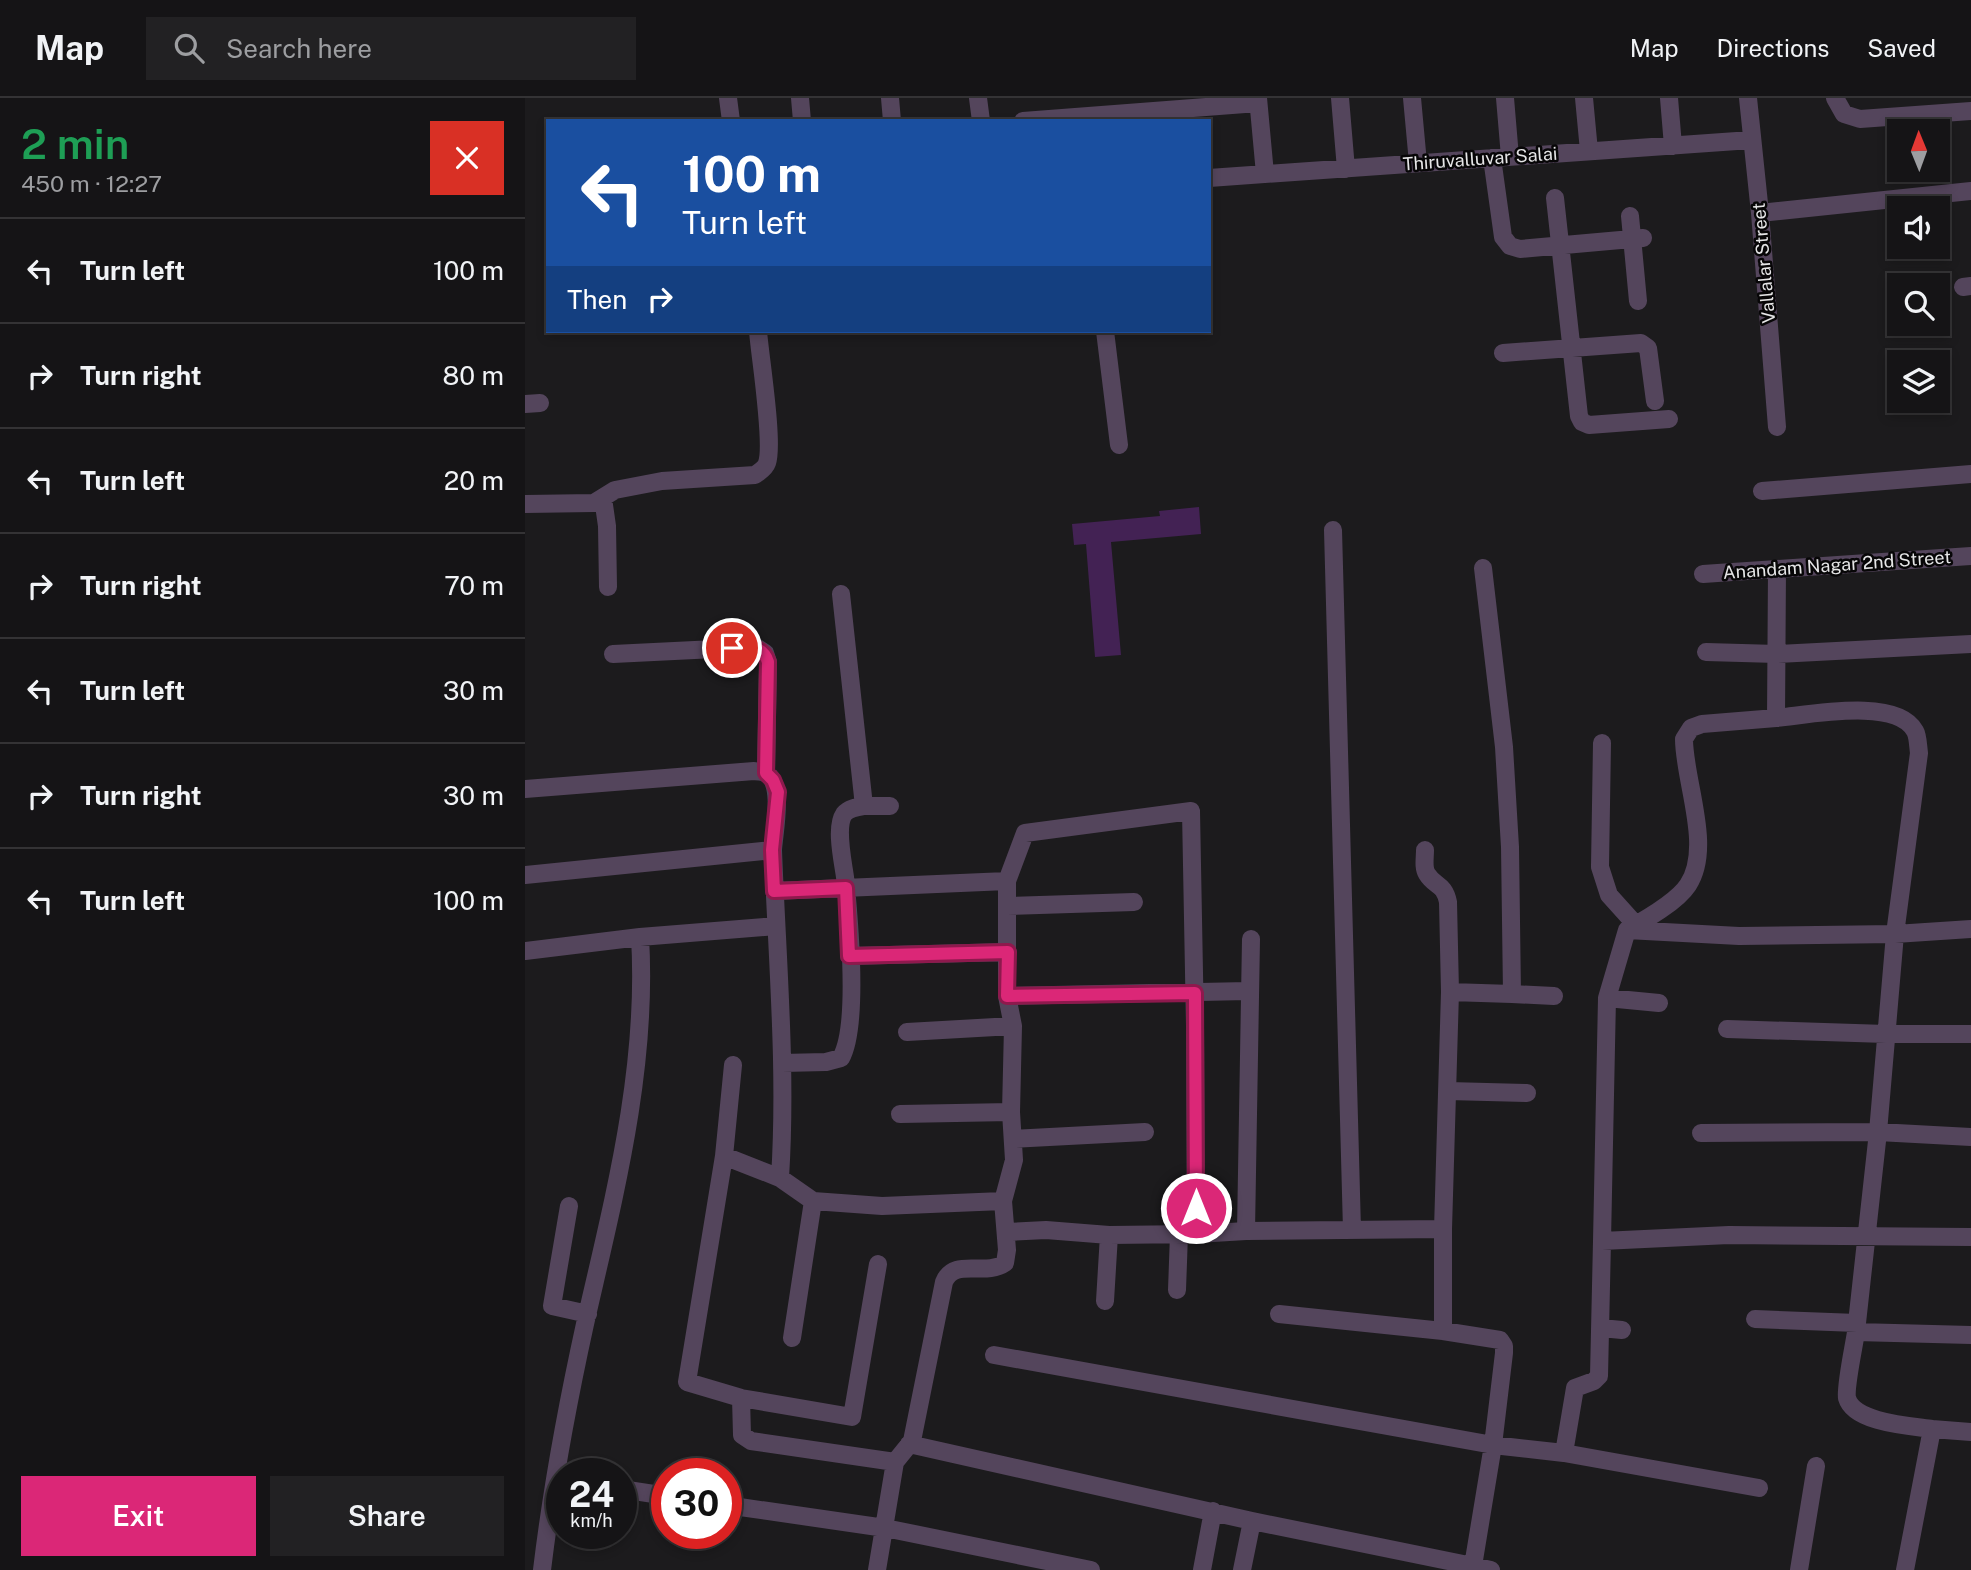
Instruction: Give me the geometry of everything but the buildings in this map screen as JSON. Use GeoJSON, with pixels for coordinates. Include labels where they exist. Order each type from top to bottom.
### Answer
{"type":"FeatureCollection","features":[{"type":"Feature","properties":{"kind":"street"},"geometry":{"type":"LineString","coordinates":[[728,98],[731,119]]}},
{"type":"Feature","properties":{"kind":"street"},"geometry":{"type":"LineString","coordinates":[[800,98],[802,119]]}},
{"type":"Feature","properties":{"kind":"street"},"geometry":{"type":"LineString","coordinates":[[890,98],[892,119]]}},
{"type":"Feature","properties":{"kind":"street"},"geometry":{"type":"LineString","coordinates":[[978,98],[981,119]]}},
{"type":"Feature","properties":{"kind":"street"},"geometry":{"type":"LineString","coordinates":[[1075,98],[1076,119],[1258,101],[1265,174]]}},
{"type":"Feature","properties":{"kind":"street"},"geometry":{"type":"LineString","coordinates":[[1339,98],[1346,169]]}},
{"type":"Feature","properties":{"kind":"street"},"geometry":{"type":"LineString","coordinates":[[1412,98],[1418,163]]}},
{"type":"Feature","properties":{"kind":"street"},"geometry":{"type":"LineString","coordinates":[[1505,98],[1510,157]]}},
{"type":"Feature","properties":{"kind":"street"},"geometry":{"type":"LineString","coordinates":[[1584,98],[1589,151]]}},
{"type":"Feature","properties":{"kind":"street"},"geometry":{"type":"LineString","coordinates":[[1669,98],[1673,146]]}},
{"type":"Feature","properties":{"kind":"street","name":"Vallalar Street"},"geometry":{"type":"LineString","coordinates":[[1748,98],[1777,427]]}},
{"type":"Feature","properties":{"kind":"street"},"geometry":{"type":"LineString","coordinates":[[1835,98],[1844,114],[1860,119],[1971,111]]}},
{"type":"Feature","properties":{"kind":"street","name":"Thiruvalluvar Salai"},"geometry":{"type":"LineString","coordinates":[[1211,178],[1751,140]]}},
{"type":"Feature","properties":{"kind":"street"},"geometry":{"type":"LineString","coordinates":[[1492,158],[1503,237],[1510,246],[1520,248],[1638,239]]}},
{"type":"Feature","properties":{"kind":"street"},"geometry":{"type":"LineString","coordinates":[[1760,213],[1971,191]]}},
{"type":"Feature","properties":{"kind":"street"},"geometry":{"type":"LineString","coordinates":[[1555,198],[1579,416],[1582,422],[1589,425],[1669,419]]}},
{"type":"Feature","properties":{"kind":"street"},"geometry":{"type":"LineString","coordinates":[[1630,216],[1638,239],[1638,301]]}},
{"type":"Feature","properties":{"kind":"street"},"geometry":{"type":"LineString","coordinates":[[525,504],[594,503],[615,490],[662,481],[755,475],[766,467],[767,429],[758,333]]}},
{"type":"Feature","properties":{"kind":"street"},"geometry":{"type":"LineString","coordinates":[[1105,333],[1119,445]]}},
{"type":"Feature","properties":{"kind":"street"},"geometry":{"type":"LineString","coordinates":[[1503,353],[1641,343],[1648,348],[1651,357],[1655,401]]}},
{"type":"Feature","properties":{"kind":"street"},"geometry":{"type":"LineString","coordinates":[[1762,491],[1971,474]]}},
{"type":"Feature","properties":{"kind":"street"},"geometry":{"type":"LineString","coordinates":[[603,498],[607,526],[608,587]]}},
{"type":"Feature","properties":{"kind":"street"},"geometry":{"type":"LineString","coordinates":[[1333,530],[1352,1230]]}},
{"type":"Feature","properties":{"kind":"street","name":"Anandam Nagar 2nd Street"},"geometry":{"type":"LineString","coordinates":[[1703,574],[1971,556]]}},
{"type":"Feature","properties":{"kind":"street"},"geometry":{"type":"LineString","coordinates":[[1483,568],[1504,747],[1510,847],[1512,994]]}},
{"type":"Feature","properties":{"kind":"street"},"geometry":{"type":"LineString","coordinates":[[1776,718],[1777,569]]}},
{"type":"Feature","properties":{"kind":"street"},"geometry":{"type":"LineString","coordinates":[[841,594],[864,806]]}},
{"type":"Feature","properties":{"kind":"street"},"geometry":{"type":"LineString","coordinates":[[1706,652],[1777,654],[1971,644]]}},
{"type":"Feature","properties":{"kind":"street"},"geometry":{"type":"LineString","coordinates":[[613,654],[756,647],[765,653],[768,662],[766,773]]}},
{"type":"Feature","properties":{"kind":"street"},"geometry":{"type":"LineString","coordinates":[[1564,1453],[1575,1388],[1594,1381],[1599,1376],[1607,998],[1632,928],[1659,911],[1688,885],[1697,859],[1698,834],[1683,739],[1691,728],[1702,724],[1875,710],[1903,718],[1915,731],[1919,753],[1895,934],[1878,1132],[1847,1397],[1853,1407],[1877,1420],[1971,1432]]}},
{"type":"Feature","properties":{"kind":"street"},"geometry":{"type":"LineString","coordinates":[[1602,743],[1600,867],[1609,895],[1632,928]]}},
{"type":"Feature","properties":{"kind":"street"},"geometry":{"type":"LineString","coordinates":[[525,789],[754,771],[766,773],[773,780],[778,792],[772,850],[782,1063],[780,1178]]}},
{"type":"Feature","properties":{"kind":"street"},"geometry":{"type":"LineString","coordinates":[[782,1063],[826,1062],[841,1058],[847,1048],[852,1000],[840,829],[844,814],[852,808],[890,806]]}},
{"type":"Feature","properties":{"kind":"street"},"geometry":{"type":"LineString","coordinates":[[877,1570],[895,1462],[912,1441],[948,1273],[954,1269],[1000,1267],[1007,1258],[1003,1201],[1014,1160],[1011,1112],[1013,1026],[1007,996],[1007,881],[1025,833],[1191,811],[1195,993],[1187,1234],[1177,1290]]}},
{"type":"Feature","properties":{"kind":"street"},"geometry":{"type":"LineString","coordinates":[[525,874],[772,850]]}},
{"type":"Feature","properties":{"kind":"street"},"geometry":{"type":"LineString","coordinates":[[1425,850],[1425,871],[1446,891],[1448,902],[1450,992],[1443,1228],[1443,1331]]}},
{"type":"Feature","properties":{"kind":"street"},"geometry":{"type":"LineString","coordinates":[[774,891],[1007,881]]}},
{"type":"Feature","properties":{"kind":"street"},"geometry":{"type":"LineString","coordinates":[[1007,906],[1134,902]]}},
{"type":"Feature","properties":{"kind":"street"},"geometry":{"type":"LineString","coordinates":[[525,951],[640,937],[776,926]]}},
{"type":"Feature","properties":{"kind":"street"},"geometry":{"type":"LineString","coordinates":[[1632,928],[1739,936],[1895,934],[1971,929]]}},
{"type":"Feature","properties":{"kind":"street"},"geometry":{"type":"LineString","coordinates":[[561,1458],[566,1413],[629,1120],[642,976],[640,937]]}},
{"type":"Feature","properties":{"kind":"street"},"geometry":{"type":"LineString","coordinates":[[1246,1231],[1248,991],[1251,939]]}},
{"type":"Feature","properties":{"kind":"street"},"geometry":{"type":"LineString","coordinates":[[849,956],[1008,952]]}},
{"type":"Feature","properties":{"kind":"street"},"geometry":{"type":"LineString","coordinates":[[1007,996],[1248,991]]}},
{"type":"Feature","properties":{"kind":"street"},"geometry":{"type":"LineString","coordinates":[[1450,992],[1554,996]]}},
{"type":"Feature","properties":{"kind":"street"},"geometry":{"type":"LineString","coordinates":[[1607,998],[1659,1003]]}},
{"type":"Feature","properties":{"kind":"street"},"geometry":{"type":"LineString","coordinates":[[907,1032],[1013,1026]]}},
{"type":"Feature","properties":{"kind":"street"},"geometry":{"type":"LineString","coordinates":[[1727,1028],[1971,1034]]}},
{"type":"Feature","properties":{"kind":"street"},"geometry":{"type":"LineString","coordinates":[[733,1065],[724,1156],[687,1382],[741,1398],[852,1417],[878,1264]]}},
{"type":"Feature","properties":{"kind":"street"},"geometry":{"type":"LineString","coordinates":[[1448,1091],[1527,1093]]}},
{"type":"Feature","properties":{"kind":"street"},"geometry":{"type":"LineString","coordinates":[[900,1114],[1011,1112]]}},
{"type":"Feature","properties":{"kind":"street"},"geometry":{"type":"LineString","coordinates":[[1013,1139],[1145,1132]]}},
{"type":"Feature","properties":{"kind":"street"},"geometry":{"type":"LineString","coordinates":[[1701,1133],[1878,1132],[1971,1137]]}},
{"type":"Feature","properties":{"kind":"street"},"geometry":{"type":"LineString","coordinates":[[724,1156],[780,1178],[813,1201],[882,1206],[1003,1201]]}},
{"type":"Feature","properties":{"kind":"street"},"geometry":{"type":"LineString","coordinates":[[792,1338],[813,1201]]}},
{"type":"Feature","properties":{"kind":"street"},"geometry":{"type":"LineString","coordinates":[[569,1206],[552,1306],[587,1314]]}},
{"type":"Feature","properties":{"kind":"street"},"geometry":{"type":"LineString","coordinates":[[1006,1232],[1047,1230],[1109,1235],[1443,1228]]}},
{"type":"Feature","properties":{"kind":"street"},"geometry":{"type":"LineString","coordinates":[[1105,1301],[1109,1235]]}},
{"type":"Feature","properties":{"kind":"street"},"geometry":{"type":"LineString","coordinates":[[1602,1241],[1729,1235],[1971,1237]]}},
{"type":"Feature","properties":{"kind":"street"},"geometry":{"type":"LineString","coordinates":[[1279,1314],[1443,1331],[1500,1340],[1504,1346],[1493,1445],[1473,1568]]}},
{"type":"Feature","properties":{"kind":"street"},"geometry":{"type":"LineString","coordinates":[[1755,1319],[1971,1335]]}},
{"type":"Feature","properties":{"kind":"street"},"geometry":{"type":"LineString","coordinates":[[1601,1328],[1622,1330]]}},
{"type":"Feature","properties":{"kind":"street"},"geometry":{"type":"LineString","coordinates":[[994,1355],[1493,1445],[1564,1453],[1759,1488]]}},
{"type":"Feature","properties":{"kind":"street"},"geometry":{"type":"LineString","coordinates":[[741,1398],[742,1435],[751,1441],[895,1462]]}},
{"type":"Feature","properties":{"kind":"street"},"geometry":{"type":"LineString","coordinates":[[1905,1570],[1932,1429]]}},
{"type":"Feature","properties":{"kind":"street"},"geometry":{"type":"LineString","coordinates":[[909,1444],[1252,1521],[1491,1570]]}},
{"type":"Feature","properties":{"kind":"street"},"geometry":{"type":"LineString","coordinates":[[1799,1570],[1816,1466]]}},
{"type":"Feature","properties":{"kind":"street"},"geometry":{"type":"LineString","coordinates":[[742,1507],[885,1528],[1091,1570]]}},
{"type":"Feature","properties":{"kind":"street"},"geometry":{"type":"LineString","coordinates":[[1202,1570],[1213,1511]]}},
{"type":"Feature","properties":{"kind":"street"},"geometry":{"type":"LineString","coordinates":[[1241,1570],[1252,1521]]}},
{"type":"Feature","properties":{"kind":"street"},"geometry":{"type":"LineString","coordinates":[[542,1570],[546,1548]]}},
{"type":"Feature","properties":{"kind":"route"},"geometry":{"type":"LineString","coordinates":[[732,648],[756,647],[765,653],[768,662],[766,773],[773,780],[778,792],[772,850],[774,891],[846,888],[849,956],[1008,952],[1007,996],[1195,993],[1196,1208]]}}]}
